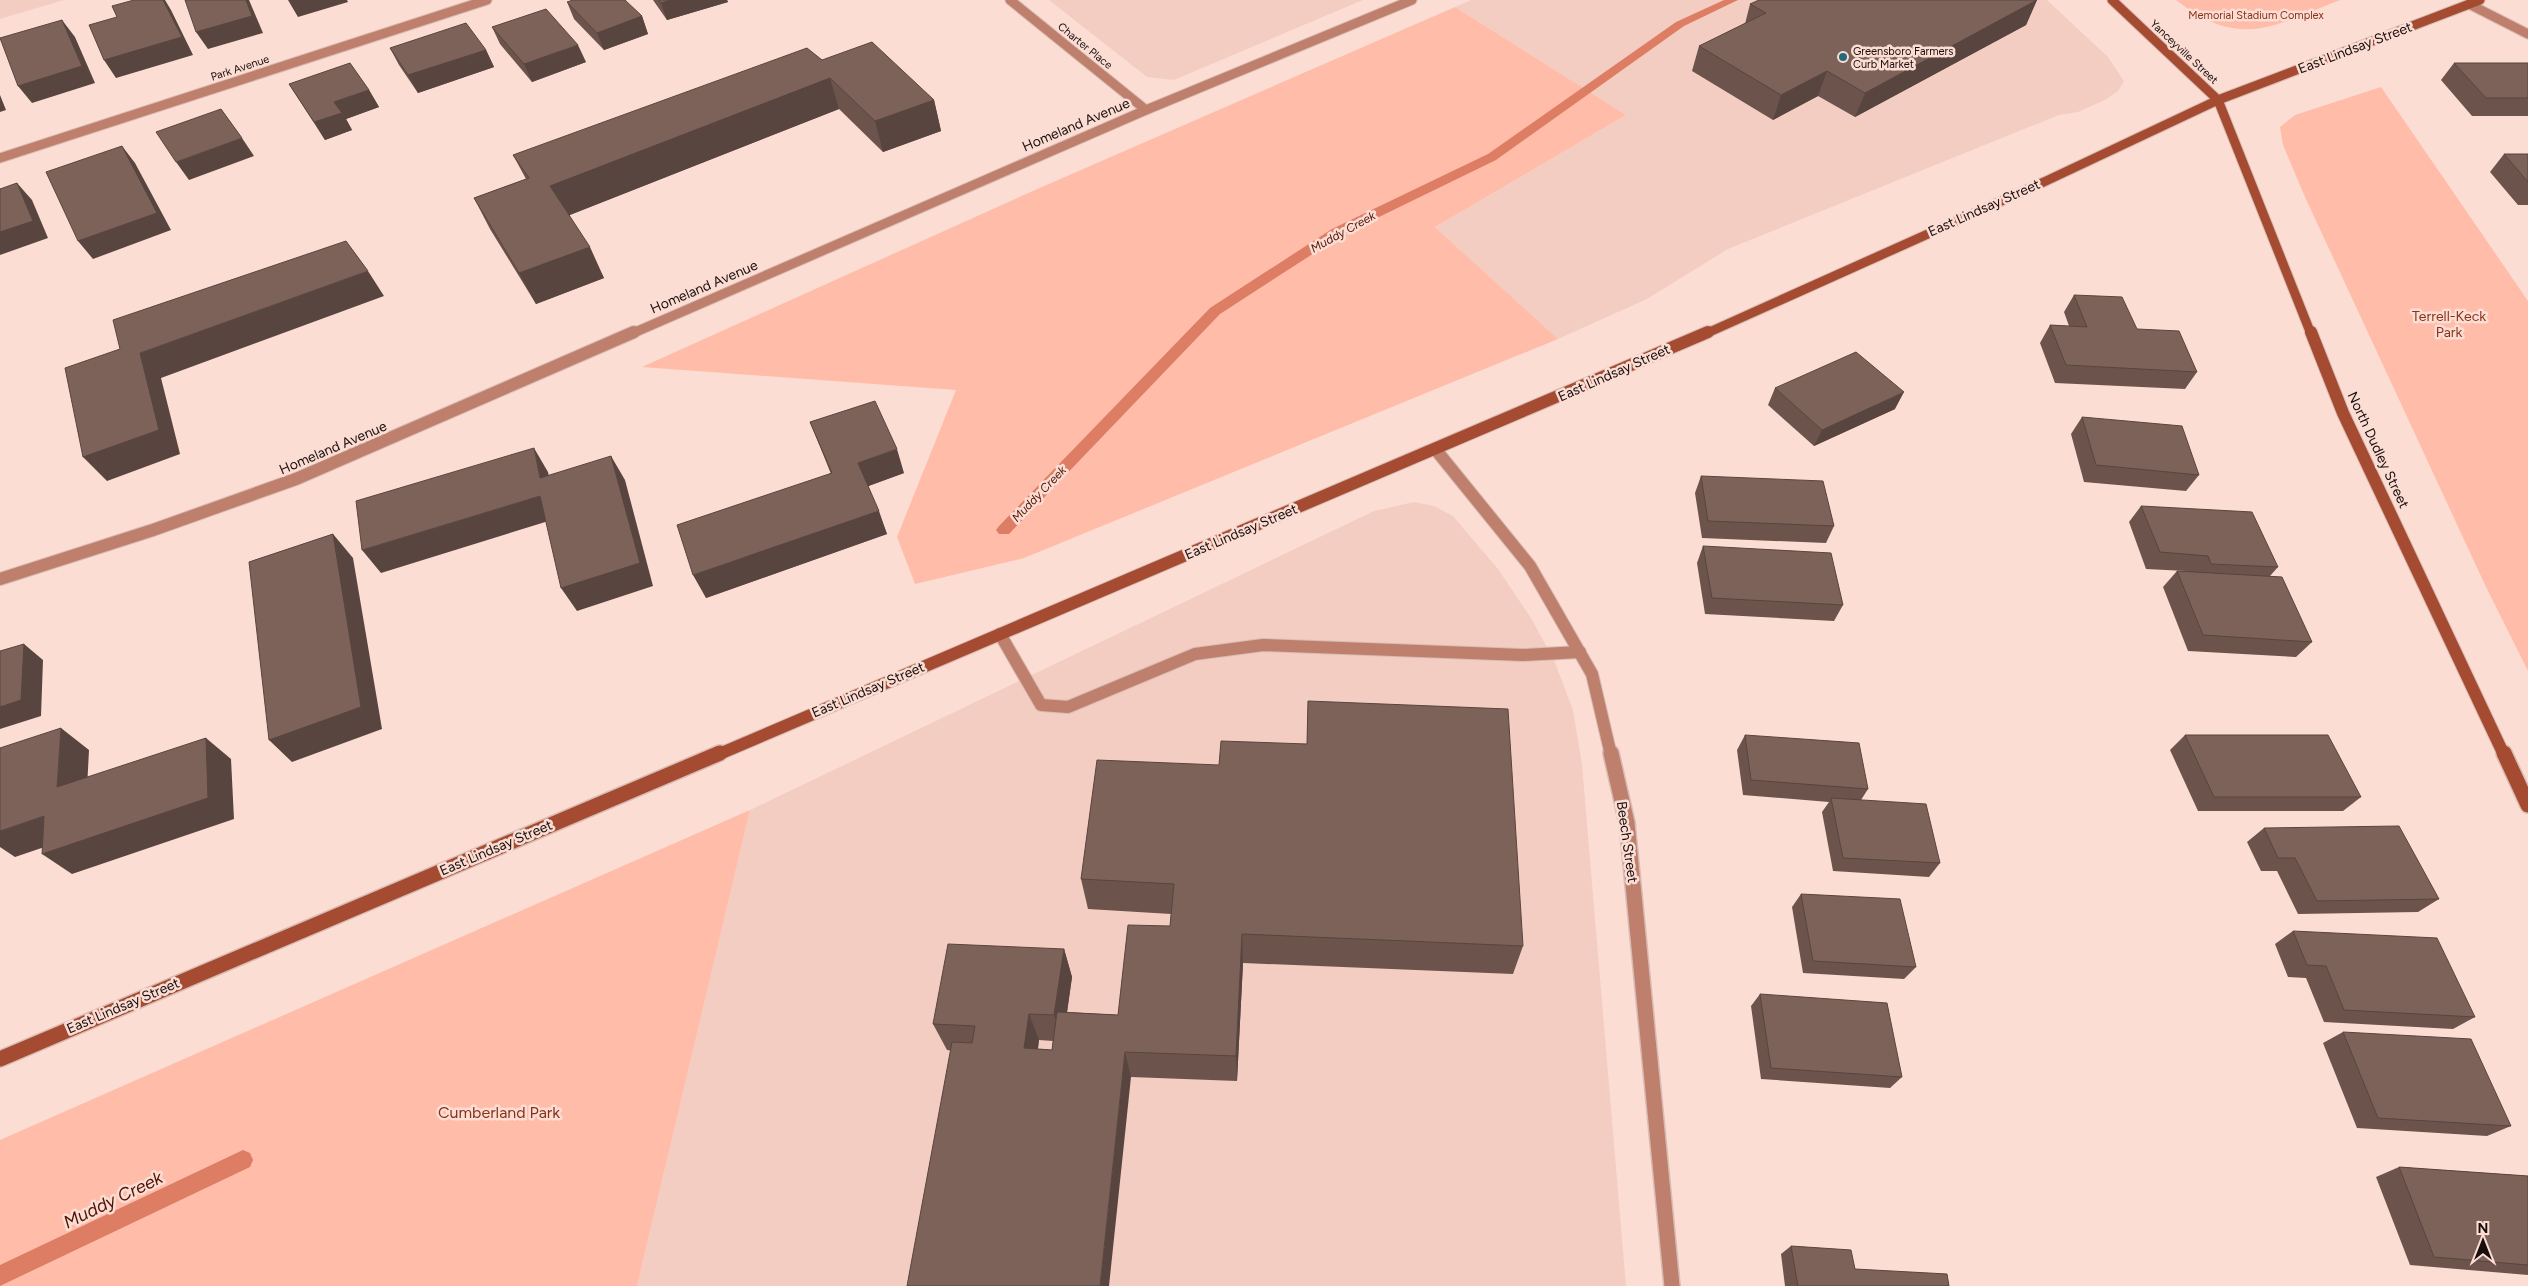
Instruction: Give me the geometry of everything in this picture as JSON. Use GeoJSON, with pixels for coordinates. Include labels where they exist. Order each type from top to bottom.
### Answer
{"type":"FeatureCollection","features":[{"type":"Feature","properties":{"kind":"street","name":"Park Avenue"},"geometry":{"type":"LineString","coordinates":[[0,158],[487,0]]}},
{"type":"Feature","properties":{"kind":"street","name":"Charter Place"},"geometry":{"type":"LineString","coordinates":[[1010,0],[1146,110]]}},
{"type":"Feature","properties":{"kind":"street","name":"Homeland Avenue"},"geometry":{"type":"LineString","coordinates":[[0,579],[152,530],[296,480],[1146,110],[1412,0]]}},
{"type":"Feature","properties":{"kind":"street","name":"Yanceyville Street"},"geometry":{"type":"LineString","coordinates":[[2112,0],[2218,100]]}},
{"type":"Feature","properties":{"kind":"street","name":"East Lindsay Street"},"geometry":{"type":"LineString","coordinates":[[0,1058],[1636,364],[2046,181],[2218,100],[2480,0]]}},
{"type":"Feature","properties":{"kind":"street"},"geometry":{"type":"LineString","coordinates":[[2469,4],[2528,34]]}},
{"type":"Feature","properties":{"kind":"street","name":"North Dudley Street"},"geometry":{"type":"LineString","coordinates":[[2218,100],[2343,413],[2528,805]]}},
{"type":"Feature","properties":{"kind":"street","name":"Beech Street"},"geometry":{"type":"LineString","coordinates":[[1436,450],[1530,566],[1592,674],[1627,823],[1672,1286]]}},
{"type":"Feature","properties":{"kind":"street"},"geometry":{"type":"LineString","coordinates":[[1000,634],[1041,705],[1068,707],[1195,654],[1263,645],[1523,654],[1580,652]]}},
{"type":"Feature","properties":{"kind":"shaded area"},"geometry":{"type":"Polygon","coordinates":[[[0,0],[64,0],[0,19],[0,0]]]}},
{"type":"Feature","properties":{"kind":"shaded area"},"geometry":{"type":"Polygon","coordinates":[[[1049,0],[1363,0],[1174,80],[1147,77],[1049,0]]]}},
{"type":"Feature","properties":{"kind":"shaded area"},"geometry":{"type":"Polygon","coordinates":[[[1471,0],[2047,0],[2108,57],[2124,81],[2118,91],[2105,100],[2078,112],[2059,115],[1728,249],[1647,299],[1558,339],[1435,227],[1626,115],[1455,7],[1471,0]]]}},
{"type":"Feature","properties":{"kind":"shaded area"},"geometry":{"type":"Polygon","coordinates":[[[1414,502],[1434,506],[1453,516],[1498,569],[1531,618],[1554,660],[1573,710],[1582,764],[1626,1286],[637,1286],[750,810],[1374,511],[1414,502]]]}},
{"type":"Feature","properties":{"kind":"green space","name":"Memorial Stadium Complex"},"geometry":{"type":"Polygon","coordinates":[[[2176,0],[2340,0],[2276,25],[2238,29],[2219,25],[2198,15],[2176,0]]]}},
{"type":"Feature","properties":{"kind":"green space"},"geometry":{"type":"Polygon","coordinates":[[[1455,7],[1626,115],[1435,227],[1558,339],[1024,558],[915,584],[897,537],[956,390],[642,367],[1035,190],[1455,7]]]}},
{"type":"Feature","properties":{"kind":"green space","name":"Terrell-Keck Park"},"geometry":{"type":"Polygon","coordinates":[[[2381,87],[2528,301],[2528,671],[2486,587],[2305,197],[2283,145],[2280,127],[2295,115],[2381,87]]]}},
{"type":"Feature","properties":{"kind":"green space","name":"Cumberland Park"},"geometry":{"type":"Polygon","coordinates":[[[750,810],[637,1286],[0,1286],[0,1140],[750,810]]]}},
{"type":"Feature","properties":{"kind":"building"},"geometry":{"type":"Polygon","coordinates":[[[134,0],[163,0],[182,37],[104,60],[89,25],[117,17],[112,6],[134,0]]]}},
{"type":"Feature","properties":{"kind":"building"},"geometry":{"type":"Polygon","coordinates":[[[185,0],[246,0],[252,16],[196,32],[185,0]]]}},
{"type":"Feature","properties":{"kind":"building"},"geometry":{"type":"Polygon","coordinates":[[[573,0],[625,0],[642,16],[597,33],[567,2],[573,0]]]}},
{"type":"Feature","properties":{"kind":"building"},"geometry":{"type":"Polygon","coordinates":[[[659,0],[671,0],[661,3],[659,0]]]}},
{"type":"Feature","properties":{"kind":"building","name":"Greensboro Farmers Curb Market"},"geometry":{"type":"Polygon","coordinates":[[[1759,0],[2037,0],[1865,93],[1827,71],[1781,95],[1699,46],[1766,13],[1750,4],[1759,0]]]}},
{"type":"Feature","properties":{"kind":"building"},"geometry":{"type":"Polygon","coordinates":[[[546,9],[578,45],[524,64],[492,27],[546,9]]]}},
{"type":"Feature","properties":{"kind":"building"},"geometry":{"type":"Polygon","coordinates":[[[62,20],[82,66],[18,86],[0,38],[62,20]]]}},
{"type":"Feature","properties":{"kind":"building"},"geometry":{"type":"Polygon","coordinates":[[[466,23],[486,50],[408,75],[390,48],[466,23]]]}},
{"type":"Feature","properties":{"kind":"building"},"geometry":{"type":"Polygon","coordinates":[[[872,42],[934,100],[875,121],[830,78],[550,186],[590,247],[519,273],[474,198],[529,178],[513,155],[807,48],[822,60],[872,42]]]}},
{"type":"Feature","properties":{"kind":"building"},"geometry":{"type":"Polygon","coordinates":[[[350,63],[369,90],[334,102],[342,113],[314,122],[289,84],[350,63]]]}},
{"type":"Feature","properties":{"kind":"building"},"geometry":{"type":"Polygon","coordinates":[[[2454,63],[2528,63],[2528,98],[2486,98],[2454,63]]]}},
{"type":"Feature","properties":{"kind":"building"},"geometry":{"type":"Polygon","coordinates":[[[221,109],[242,138],[176,162],[156,132],[221,109]]]}},
{"type":"Feature","properties":{"kind":"building"},"geometry":{"type":"Polygon","coordinates":[[[122,146],[157,213],[78,241],[46,172],[122,146]]]}},
{"type":"Feature","properties":{"kind":"building"},"geometry":{"type":"Polygon","coordinates":[[[2504,154],[2528,154],[2528,182],[2504,154]]]}},
{"type":"Feature","properties":{"kind":"building"},"geometry":{"type":"Polygon","coordinates":[[[17,183],[33,221],[0,232],[0,189],[17,183]]]}},
{"type":"Feature","properties":{"kind":"building"},"geometry":{"type":"Polygon","coordinates":[[[346,241],[368,271],[140,353],[159,430],[83,457],[65,368],[120,349],[113,320],[346,241]]]}},
{"type":"Feature","properties":{"kind":"building"},"geometry":{"type":"Polygon","coordinates":[[[2074,295],[2122,297],[2137,329],[2179,331],[2197,372],[2066,365],[2050,325],[2087,327],[2074,295]]]}},
{"type":"Feature","properties":{"kind":"building"},"geometry":{"type":"Polygon","coordinates":[[[1856,352],[1904,392],[1822,430],[1775,388],[1856,352]]]}},
{"type":"Feature","properties":{"kind":"building"},"geometry":{"type":"Polygon","coordinates":[[[875,401],[897,449],[858,463],[879,511],[693,575],[677,525],[832,473],[810,422],[875,401]]]}},
{"type":"Feature","properties":{"kind":"building"},"geometry":{"type":"Polygon","coordinates":[[[2082,417],[2182,426],[2199,475],[2096,465],[2082,417]]]}},
{"type":"Feature","properties":{"kind":"building"},"geometry":{"type":"Polygon","coordinates":[[[534,448],[540,478],[611,456],[640,563],[561,588],[540,496],[362,550],[356,501],[534,448]]]}},
{"type":"Feature","properties":{"kind":"building"},"geometry":{"type":"Polygon","coordinates":[[[1701,476],[1823,481],[1834,526],[1708,521],[1701,476]]]}},
{"type":"Feature","properties":{"kind":"building"},"geometry":{"type":"Polygon","coordinates":[[[2141,506],[2252,512],[2278,567],[2211,564],[2208,556],[2160,552],[2141,506]]]}},
{"type":"Feature","properties":{"kind":"building"},"geometry":{"type":"Polygon","coordinates":[[[333,534],[361,707],[269,740],[249,562],[333,534]]]}},
{"type":"Feature","properties":{"kind":"building"},"geometry":{"type":"Polygon","coordinates":[[[1703,546],[1831,553],[1843,605],[1712,598],[1703,546]]]}},
{"type":"Feature","properties":{"kind":"building"},"geometry":{"type":"Polygon","coordinates":[[[2177,571],[2282,577],[2312,642],[2203,635],[2177,571]]]}},
{"type":"Feature","properties":{"kind":"building"},"geometry":{"type":"Polygon","coordinates":[[[24,644],[21,700],[0,707],[0,651],[24,644]]]}},
{"type":"Feature","properties":{"kind":"building"},"geometry":{"type":"Polygon","coordinates":[[[1308,701],[1508,709],[1523,946],[1242,934],[1236,1056],[1125,1052],[1100,1286],[907,1286],[952,1042],[972,1043],[975,1026],[933,1024],[948,944],[1064,949],[1054,1015],[1029,1014],[1024,1048],[1052,1050],[1057,1012],[1118,1015],[1128,925],[1170,926],[1174,884],[1081,879],[1097,760],[1219,765],[1221,741],[1307,744],[1308,701]]]}},
{"type":"Feature","properties":{"kind":"building"},"geometry":{"type":"Polygon","coordinates":[[[61,728],[57,787],[206,738],[208,798],[42,854],[44,816],[0,831],[0,748],[61,728]]]}},
{"type":"Feature","properties":{"kind":"building"},"geometry":{"type":"Polygon","coordinates":[[[1745,735],[1859,743],[1868,789],[1751,780],[1745,735]]]}},
{"type":"Feature","properties":{"kind":"building"},"geometry":{"type":"Polygon","coordinates":[[[2185,735],[2328,735],[2361,797],[2214,797],[2185,735]]]}},
{"type":"Feature","properties":{"kind":"building"},"geometry":{"type":"Polygon","coordinates":[[[1831,798],[1926,804],[1940,863],[1843,858],[1831,798]]]}},
{"type":"Feature","properties":{"kind":"building"},"geometry":{"type":"Polygon","coordinates":[[[2399,826],[2439,899],[2317,901],[2295,858],[2278,858],[2264,828],[2399,826]]]}},
{"type":"Feature","properties":{"kind":"building"},"geometry":{"type":"Polygon","coordinates":[[[1801,894],[1900,899],[1916,967],[1813,961],[1801,894]]]}},
{"type":"Feature","properties":{"kind":"building"},"geometry":{"type":"Polygon","coordinates":[[[2293,931],[2437,938],[2475,1017],[2344,1010],[2326,966],[2307,965],[2293,931]]]}},
{"type":"Feature","properties":{"kind":"building"},"geometry":{"type":"Polygon","coordinates":[[[1760,994],[1887,1003],[1902,1077],[1771,1068],[1760,994]]]}},
{"type":"Feature","properties":{"kind":"building"},"geometry":{"type":"Polygon","coordinates":[[[2343,1032],[2471,1039],[2511,1126],[2378,1118],[2343,1032]]]}},
{"type":"Feature","properties":{"kind":"building"},"geometry":{"type":"Polygon","coordinates":[[[2399,1167],[2528,1176],[2528,1265],[2434,1257],[2399,1167]]]}},
{"type":"Feature","properties":{"kind":"building"},"geometry":{"type":"Polygon","coordinates":[[[1791,1246],[1851,1250],[1855,1269],[1947,1274],[1949,1286],[1798,1286],[1791,1246]]]}},
{"type":"Feature","properties":{"kind":"waterway","name":"Muddy Creek"},"geometry":{"type":"LineString","coordinates":[[1004,530],[1215,311],[1337,232],[1492,157],[1680,24],[1733,0]]}},
{"type":"Feature","properties":{"kind":"waterway","name":"Muddy Creek"},"geometry":{"type":"LineString","coordinates":[[0,1276],[243,1160]]}},
{"type":"Feature","properties":{"kind":"place","name":"Greensboro Farmers Curb Market"},"geometry":{"type":"Point","coordinates":[1843,57]}}]}
